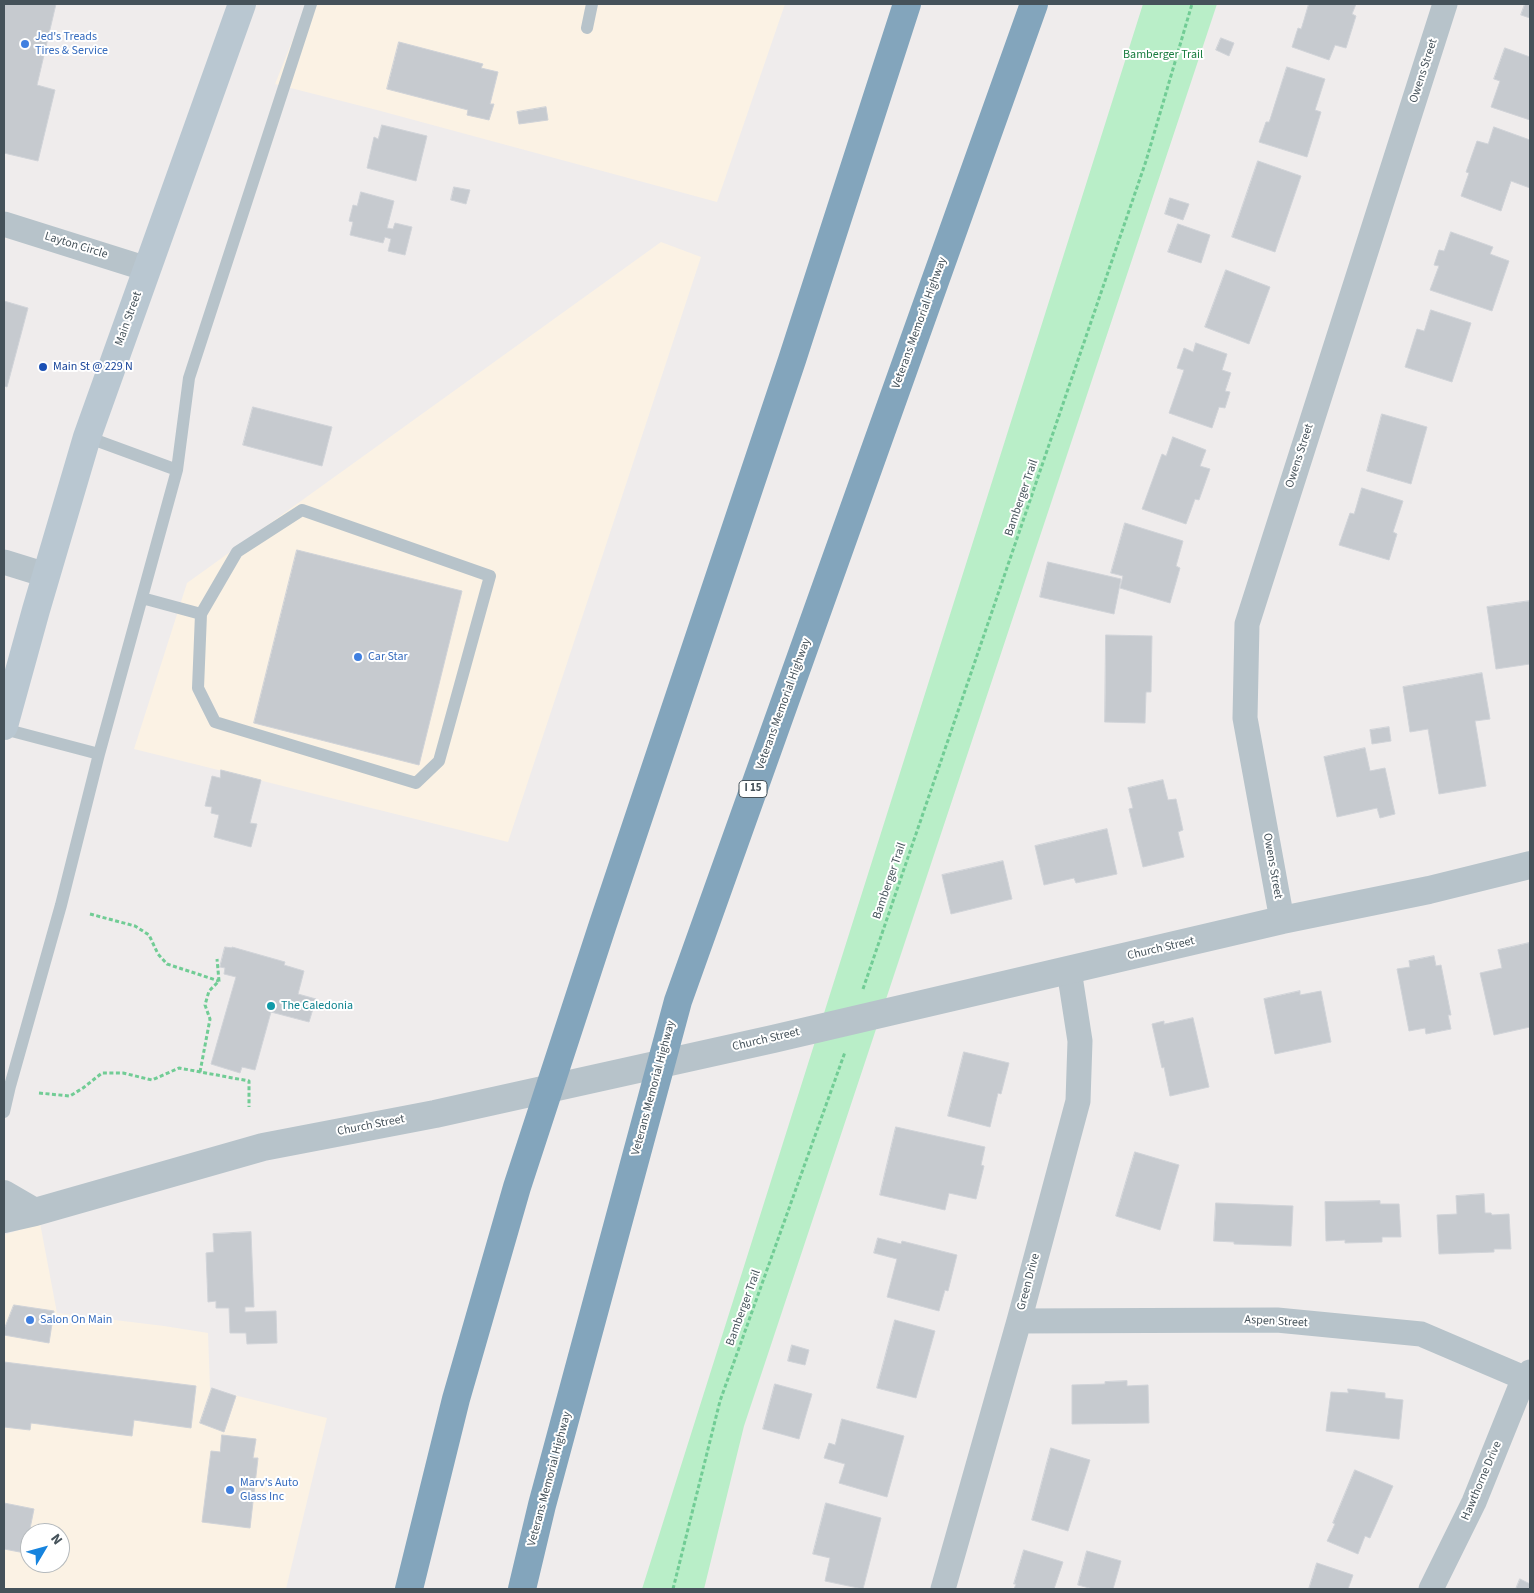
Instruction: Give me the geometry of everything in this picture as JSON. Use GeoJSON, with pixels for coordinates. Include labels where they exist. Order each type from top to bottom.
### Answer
{"type":"FeatureCollection","features":[{"type":"Feature","properties":{"kind":"highway"},"geometry":{"type":"LineString","coordinates":[[409,1589],[456,1399],[517,1187],[792,360],[908,4]]}},
{"type":"Feature","properties":{"kind":"highway","name":"Veterans Memorial Highway"},"geometry":{"type":"LineString","coordinates":[[522,1589],[542,1505],[678,1001],[1034,4]]}},
{"type":"Feature","properties":{"kind":"main road","name":"Main Street"},"geometry":{"type":"LineString","coordinates":[[4,727],[46,574],[87,437],[242,4]]}},
{"type":"Feature","properties":{"kind":"street","name":"Owens Street"},"geometry":{"type":"LineString","coordinates":[[1282,920],[1245,718],[1247,624],[1445,4]]}},
{"type":"Feature","properties":{"kind":"street","name":"Layton Circle"},"geometry":{"type":"LineString","coordinates":[[4,224],[147,269]]}},
{"type":"Feature","properties":{"kind":"street"},"geometry":{"type":"LineString","coordinates":[[4,562],[46,574]]}},
{"type":"Feature","properties":{"kind":"street","name":"Church Street"},"geometry":{"type":"LineString","coordinates":[[4,1219],[35,1212],[263,1147],[435,1114],[1282,920],[1429,890],[1530,865]]}},
{"type":"Feature","properties":{"kind":"street","name":"Green Drive"},"geometry":{"type":"LineString","coordinates":[[943,1589],[1019,1321],[1078,1101],[1080,1041],[1069,970]]}},
{"type":"Feature","properties":{"kind":"street"},"geometry":{"type":"LineString","coordinates":[[4,1194],[35,1212]]}},
{"type":"Feature","properties":{"kind":"street","name":"Aspen Street"},"geometry":{"type":"LineString","coordinates":[[1019,1321],[1277,1320],[1421,1334],[1527,1375]]}},
{"type":"Feature","properties":{"kind":"street","name":"Hawthorne Drive"},"geometry":{"type":"LineString","coordinates":[[1431,1589],[1474,1502],[1527,1375]]}},
{"type":"Feature","properties":{"kind":"lane"},"geometry":{"type":"LineString","coordinates":[[4,1112],[177,470],[189,378],[311,4]]}},
{"type":"Feature","properties":{"kind":"lane"},"geometry":{"type":"LineString","coordinates":[[587,28],[592,4]]}},
{"type":"Feature","properties":{"kind":"lane"},"geometry":{"type":"LineString","coordinates":[[87,437],[177,470]]}},
{"type":"Feature","properties":{"kind":"lane"},"geometry":{"type":"LineString","coordinates":[[302,510],[490,576],[439,761],[416,783],[216,722],[198,688],[201,614],[237,552],[302,510]]}},
{"type":"Feature","properties":{"kind":"lane"},"geometry":{"type":"LineString","coordinates":[[142,598],[201,614]]}},
{"type":"Feature","properties":{"kind":"lane"},"geometry":{"type":"LineString","coordinates":[[4,727],[99,754]]}},
{"type":"Feature","properties":{"kind":"path","name":"Bamberger Trail"},"geometry":{"type":"LineString","coordinates":[[862,995],[1146,161],[1192,4]]}},
{"type":"Feature","properties":{"kind":"path"},"geometry":{"type":"LineString","coordinates":[[90,914],[136,926],[149,935],[158,954],[167,964],[219,980]]}},
{"type":"Feature","properties":{"kind":"path"},"geometry":{"type":"LineString","coordinates":[[200,1072],[210,1019],[205,1005],[209,991],[219,980],[217,959]]}},
{"type":"Feature","properties":{"kind":"path","name":"Bamberger Trail"},"geometry":{"type":"LineString","coordinates":[[673,1589],[720,1400],[847,1048]]}},
{"type":"Feature","properties":{"kind":"path"},"geometry":{"type":"LineString","coordinates":[[39,1093],[70,1096],[102,1072],[124,1073],[152,1080],[179,1068],[249,1081],[248,1107]]}},
{"type":"Feature","properties":{"kind":"shaded area"},"geometry":{"type":"Polygon","coordinates":[[[307,4],[785,4],[717,202],[275,84],[307,4]]]}},
{"type":"Feature","properties":{"kind":"shaded area"},"geometry":{"type":"Polygon","coordinates":[[[661,242],[701,257],[508,842],[134,749],[187,583],[661,242]]]}},
{"type":"Feature","properties":{"kind":"shaded area"},"geometry":{"type":"Polygon","coordinates":[[[40,1223],[57,1313],[208,1333],[210,1389],[327,1418],[286,1589],[4,1589],[4,1235],[40,1223]]]}},
{"type":"Feature","properties":{"kind":"green space","name":"Bamberger Trail"},"geometry":{"type":"Polygon","coordinates":[[[1143,4],[1217,4],[744,1426],[704,1589],[642,1589],[1143,4]]]}},
{"type":"Feature","properties":{"kind":"building","name":"Jed's Treads Tires & Service"},"geometry":{"type":"Polygon","coordinates":[[[4,4],[56,4],[37,85],[55,90],[38,161],[4,153],[4,4]]]}},
{"type":"Feature","properties":{"kind":"building"},"geometry":{"type":"Polygon","coordinates":[[[1309,4],[1356,4],[1352,14],[1356,16],[1346,48],[1335,45],[1329,60],[1292,47],[1298,28],[1301,29],[1309,4]]]}},
{"type":"Feature","properties":{"kind":"building"},"geometry":{"type":"Polygon","coordinates":[[[1525,4],[1530,4],[1530,18],[1521,15],[1525,4]]]}},
{"type":"Feature","properties":{"kind":"building"},"geometry":{"type":"Polygon","coordinates":[[[1221,38],[1234,43],[1229,56],[1216,50],[1221,38]]]}},
{"type":"Feature","properties":{"kind":"building"},"geometry":{"type":"Polygon","coordinates":[[[399,42],[483,64],[481,68],[498,72],[490,104],[494,104],[489,120],[467,115],[468,110],[387,89],[399,42]]]}},
{"type":"Feature","properties":{"kind":"building"},"geometry":{"type":"Polygon","coordinates":[[[1505,48],[1530,57],[1530,120],[1491,107],[1500,81],[1494,79],[1505,48]]]}},
{"type":"Feature","properties":{"kind":"building"},"geometry":{"type":"Polygon","coordinates":[[[1287,67],[1325,79],[1315,110],[1321,112],[1307,157],[1259,142],[1266,122],[1269,122],[1287,67]]]}},
{"type":"Feature","properties":{"kind":"building"},"geometry":{"type":"Polygon","coordinates":[[[546,107],[548,120],[519,124],[517,112],[546,107]]]}},
{"type":"Feature","properties":{"kind":"building"},"geometry":{"type":"Polygon","coordinates":[[[382,125],[427,136],[416,181],[367,168],[374,137],[378,139],[382,125]]]}},
{"type":"Feature","properties":{"kind":"building"},"geometry":{"type":"Polygon","coordinates":[[[1494,127],[1530,140],[1530,188],[1511,181],[1501,211],[1461,196],[1469,173],[1466,172],[1477,141],[1488,144],[1494,127]]]}},
{"type":"Feature","properties":{"kind":"building"},"geometry":{"type":"Polygon","coordinates":[[[1258,161],[1301,176],[1275,252],[1232,237],[1258,161]]]}},
{"type":"Feature","properties":{"kind":"building"},"geometry":{"type":"Polygon","coordinates":[[[454,187],[470,190],[466,204],[451,200],[454,187]]]}},
{"type":"Feature","properties":{"kind":"building"},"geometry":{"type":"Polygon","coordinates":[[[361,192],[394,201],[387,228],[393,229],[395,223],[412,227],[405,255],[388,251],[391,239],[385,237],[383,243],[350,235],[353,222],[349,221],[353,205],[357,206],[361,192]]]}},
{"type":"Feature","properties":{"kind":"building"},"geometry":{"type":"Polygon","coordinates":[[[1170,198],[1189,204],[1183,220],[1165,214],[1170,198]]]}},
{"type":"Feature","properties":{"kind":"building"},"geometry":{"type":"Polygon","coordinates":[[[1178,224],[1210,235],[1201,263],[1168,252],[1178,224]]]}},
{"type":"Feature","properties":{"kind":"building"},"geometry":{"type":"Polygon","coordinates":[[[1451,232],[1493,247],[1490,254],[1509,261],[1492,311],[1430,290],[1439,266],[1434,265],[1439,250],[1444,251],[1451,232]]]}},
{"type":"Feature","properties":{"kind":"building"},"geometry":{"type":"Polygon","coordinates":[[[1226,270],[1270,287],[1249,344],[1205,327],[1226,270]]]}},
{"type":"Feature","properties":{"kind":"building"},"geometry":{"type":"Polygon","coordinates":[[[4,301],[28,308],[7,387],[4,386],[4,301]]]}},
{"type":"Feature","properties":{"kind":"building"},"geometry":{"type":"Polygon","coordinates":[[[1431,310],[1471,323],[1452,382],[1405,367],[1417,329],[1424,331],[1431,310]]]}},
{"type":"Feature","properties":{"kind":"building"},"geometry":{"type":"Polygon","coordinates":[[[1196,343],[1227,354],[1222,370],[1231,373],[1225,391],[1230,392],[1225,408],[1219,407],[1212,428],[1169,413],[1184,370],[1177,368],[1184,348],[1193,352],[1196,343]]]}},
{"type":"Feature","properties":{"kind":"building"},"geometry":{"type":"Polygon","coordinates":[[[253,407],[332,427],[322,466],[243,445],[253,407]]]}},
{"type":"Feature","properties":{"kind":"building"},"geometry":{"type":"Polygon","coordinates":[[[1382,414],[1427,427],[1411,484],[1367,471],[1382,414]]]}},
{"type":"Feature","properties":{"kind":"building"},"geometry":{"type":"Polygon","coordinates":[[[1173,437],[1206,450],[1200,466],[1210,469],[1199,500],[1195,499],[1186,524],[1142,509],[1162,454],[1166,456],[1173,437]]]}},
{"type":"Feature","properties":{"kind":"building"},"geometry":{"type":"Polygon","coordinates":[[[1362,488],[1403,501],[1393,532],[1397,534],[1389,560],[1339,545],[1350,513],[1354,514],[1362,488]]]}},
{"type":"Feature","properties":{"kind":"building"},"geometry":{"type":"Polygon","coordinates":[[[1125,523],[1183,541],[1176,566],[1180,568],[1170,603],[1120,588],[1123,576],[1111,573],[1125,523]]]}},
{"type":"Feature","properties":{"kind":"building","name":"Car Star"},"geometry":{"type":"Polygon","coordinates":[[[297,550],[462,591],[419,765],[254,723],[297,550]]]}},
{"type":"Feature","properties":{"kind":"building"},"geometry":{"type":"Polygon","coordinates":[[[1048,562],[1121,579],[1114,614],[1040,597],[1048,562]]]}},
{"type":"Feature","properties":{"kind":"building"},"geometry":{"type":"Polygon","coordinates":[[[1530,601],[1530,664],[1496,669],[1487,607],[1530,601]]]}},
{"type":"Feature","properties":{"kind":"building"},"geometry":{"type":"Polygon","coordinates":[[[1106,635],[1152,636],[1151,692],[1146,692],[1145,723],[1105,722],[1106,635]]]}},
{"type":"Feature","properties":{"kind":"building"},"geometry":{"type":"Polygon","coordinates":[[[1482,673],[1490,719],[1475,721],[1486,786],[1439,794],[1428,729],[1410,732],[1403,687],[1482,673]]]}},
{"type":"Feature","properties":{"kind":"building"},"geometry":{"type":"Polygon","coordinates":[[[1389,727],[1391,741],[1372,744],[1370,730],[1389,727]]]}},
{"type":"Feature","properties":{"kind":"building"},"geometry":{"type":"Polygon","coordinates":[[[1365,748],[1370,771],[1385,768],[1395,814],[1380,818],[1377,808],[1337,817],[1324,757],[1365,748]]]}},
{"type":"Feature","properties":{"kind":"building"},"geometry":{"type":"Polygon","coordinates":[[[221,770],[261,780],[250,823],[257,824],[251,847],[214,837],[219,815],[211,813],[212,807],[205,806],[212,776],[220,778],[221,770]]]}},
{"type":"Feature","properties":{"kind":"building"},"geometry":{"type":"Polygon","coordinates":[[[1163,780],[1168,800],[1176,799],[1183,830],[1178,832],[1184,857],[1143,867],[1129,809],[1133,808],[1128,788],[1163,780]]]}},
{"type":"Feature","properties":{"kind":"building"},"geometry":{"type":"Polygon","coordinates":[[[1107,829],[1117,874],[1076,883],[1074,878],[1044,885],[1035,846],[1107,829]]]}},
{"type":"Feature","properties":{"kind":"building"},"geometry":{"type":"Polygon","coordinates":[[[1003,861],[1012,899],[951,914],[942,875],[1003,861]]]}},
{"type":"Feature","properties":{"kind":"building"},"geometry":{"type":"Polygon","coordinates":[[[1529,943],[1530,1027],[1494,1035],[1480,973],[1502,968],[1498,950],[1529,943]]]}},
{"type":"Feature","properties":{"kind":"building","name":"The Caledonia"},"geometry":{"type":"Polygon","coordinates":[[[225,947],[232,947],[285,962],[284,965],[304,971],[298,994],[316,999],[309,1022],[271,1012],[255,1070],[242,1067],[240,1073],[211,1064],[236,977],[224,974],[225,968],[220,967],[225,947]]]}},
{"type":"Feature","properties":{"kind":"building"},"geometry":{"type":"Polygon","coordinates":[[[1434,956],[1436,966],[1441,965],[1451,1015],[1448,1015],[1451,1029],[1426,1034],[1425,1028],[1409,1031],[1397,969],[1410,967],[1409,961],[1434,956]]]}},
{"type":"Feature","properties":{"kind":"building"},"geometry":{"type":"Polygon","coordinates":[[[1300,991],[1300,995],[1321,991],[1331,1042],[1275,1054],[1264,999],[1300,991]]]}},
{"type":"Feature","properties":{"kind":"building"},"geometry":{"type":"Polygon","coordinates":[[[1193,1018],[1209,1087],[1170,1096],[1152,1024],[1164,1021],[1164,1024],[1193,1018]]]}},
{"type":"Feature","properties":{"kind":"building"},"geometry":{"type":"Polygon","coordinates":[[[964,1052],[1009,1063],[1001,1094],[998,1093],[990,1127],[948,1116],[964,1052]]]}},
{"type":"Feature","properties":{"kind":"building"},"geometry":{"type":"Polygon","coordinates":[[[896,1127],[985,1147],[981,1165],[984,1166],[976,1199],[949,1193],[945,1210],[880,1195],[896,1127]]]}},
{"type":"Feature","properties":{"kind":"building"},"geometry":{"type":"Polygon","coordinates":[[[1135,1152],[1179,1165],[1160,1230],[1116,1216],[1135,1152]]]}},
{"type":"Feature","properties":{"kind":"building"},"geometry":{"type":"Polygon","coordinates":[[[1484,1194],[1485,1213],[1491,1213],[1492,1215],[1509,1214],[1511,1249],[1494,1249],[1494,1252],[1439,1254],[1437,1215],[1457,1214],[1456,1196],[1484,1194]]]}},
{"type":"Feature","properties":{"kind":"building"},"geometry":{"type":"Polygon","coordinates":[[[1380,1201],[1380,1204],[1399,1204],[1401,1237],[1382,1237],[1382,1242],[1345,1243],[1345,1240],[1326,1241],[1325,1202],[1380,1201]]]}},
{"type":"Feature","properties":{"kind":"building"},"geometry":{"type":"Polygon","coordinates":[[[1216,1203],[1293,1206],[1291,1246],[1234,1244],[1234,1242],[1214,1241],[1216,1203]]]}},
{"type":"Feature","properties":{"kind":"building"},"geometry":{"type":"Polygon","coordinates":[[[251,1232],[254,1307],[245,1307],[245,1312],[276,1311],[277,1343],[247,1344],[246,1333],[230,1333],[229,1308],[216,1308],[216,1301],[208,1302],[206,1253],[214,1252],[213,1234],[251,1232]]]}},
{"type":"Feature","properties":{"kind":"building"},"geometry":{"type":"Polygon","coordinates":[[[878,1238],[901,1244],[902,1241],[957,1255],[948,1291],[945,1290],[939,1311],[887,1297],[897,1259],[874,1253],[878,1238]]]}},
{"type":"Feature","properties":{"kind":"building","name":"Salon On Main"},"geometry":{"type":"Polygon","coordinates":[[[14,1305],[54,1311],[49,1343],[4,1335],[4,1330],[14,1305]]]}},
{"type":"Feature","properties":{"kind":"building"},"geometry":{"type":"Polygon","coordinates":[[[895,1320],[935,1331],[916,1398],[877,1388],[895,1320]]]}},
{"type":"Feature","properties":{"kind":"building"},"geometry":{"type":"Polygon","coordinates":[[[792,1345],[809,1350],[805,1365],[788,1361],[792,1345]]]}},
{"type":"Feature","properties":{"kind":"building"},"geometry":{"type":"Polygon","coordinates":[[[4,1362],[196,1386],[191,1428],[134,1420],[132,1436],[31,1423],[30,1430],[4,1427],[4,1362]]]}},
{"type":"Feature","properties":{"kind":"building"},"geometry":{"type":"Polygon","coordinates":[[[1127,1381],[1127,1386],[1148,1385],[1149,1423],[1072,1424],[1072,1385],[1127,1381]]]}},
{"type":"Feature","properties":{"kind":"building"},"geometry":{"type":"Polygon","coordinates":[[[775,1384],[812,1394],[799,1439],[763,1429],[775,1384]]]}},
{"type":"Feature","properties":{"kind":"building"},"geometry":{"type":"Polygon","coordinates":[[[212,1388],[236,1396],[224,1432],[200,1423],[212,1388]]]}},
{"type":"Feature","properties":{"kind":"building"},"geometry":{"type":"Polygon","coordinates":[[[1348,1389],[1385,1393],[1385,1398],[1403,1400],[1399,1439],[1326,1431],[1331,1392],[1348,1393],[1348,1389]]]}},
{"type":"Feature","properties":{"kind":"building"},"geometry":{"type":"Polygon","coordinates":[[[842,1419],[904,1436],[887,1497],[839,1483],[845,1464],[824,1458],[829,1443],[835,1445],[842,1419]]]}},
{"type":"Feature","properties":{"kind":"building","name":"Marv's Auto Glass Inc"},"geometry":{"type":"Polygon","coordinates":[[[222,1435],[256,1439],[253,1458],[258,1458],[250,1528],[202,1522],[211,1451],[220,1452],[222,1435]]]}},
{"type":"Feature","properties":{"kind":"building"},"geometry":{"type":"Polygon","coordinates":[[[1051,1448],[1090,1460],[1068,1531],[1032,1520],[1051,1448]]]}},
{"type":"Feature","properties":{"kind":"building"},"geometry":{"type":"Polygon","coordinates":[[[1355,1470],[1393,1486],[1370,1538],[1365,1536],[1358,1554],[1327,1541],[1355,1470]]]}},
{"type":"Feature","properties":{"kind":"building"},"geometry":{"type":"Polygon","coordinates":[[[4,1503],[34,1509],[31,1523],[20,1523],[20,1552],[4,1549],[4,1503]]]}},
{"type":"Feature","properties":{"kind":"building"},"geometry":{"type":"Polygon","coordinates":[[[826,1503],[881,1518],[863,1589],[825,1581],[830,1558],[813,1554],[826,1503]]]}},
{"type":"Feature","properties":{"kind":"building"},"geometry":{"type":"Polygon","coordinates":[[[1024,1550],[1063,1562],[1054,1589],[1014,1589],[1024,1550]]]}},
{"type":"Feature","properties":{"kind":"building"},"geometry":{"type":"Polygon","coordinates":[[[1087,1551],[1121,1561],[1113,1589],[1093,1589],[1078,1585],[1087,1551]]]}},
{"type":"Feature","properties":{"kind":"building"},"geometry":{"type":"Polygon","coordinates":[[[1317,1563],[1353,1575],[1348,1589],[1309,1589],[1317,1563]]]}},
{"type":"Feature","properties":{"kind":"building"},"geometry":{"type":"Polygon","coordinates":[[[1520,1579],[1530,1584],[1530,1589],[1516,1589],[1520,1579]]]}},
{"type":"Feature","properties":{"kind":"place","name":"Jed's Treads Tires & Service"},"geometry":{"type":"Point","coordinates":[25,44]}},
{"type":"Feature","properties":{"kind":"place","name":"Main St @ 229 N"},"geometry":{"type":"Point","coordinates":[43,367]}},
{"type":"Feature","properties":{"kind":"place","name":"Car Star"},"geometry":{"type":"Point","coordinates":[358,657]}},
{"type":"Feature","properties":{"kind":"place","name":"The Caledonia"},"geometry":{"type":"Point","coordinates":[271,1006]}},
{"type":"Feature","properties":{"kind":"place","name":"Salon On Main"},"geometry":{"type":"Point","coordinates":[30,1320]}},
{"type":"Feature","properties":{"kind":"place","name":"Marv's Auto Glass Inc"},"geometry":{"type":"Point","coordinates":[230,1490]}}]}
